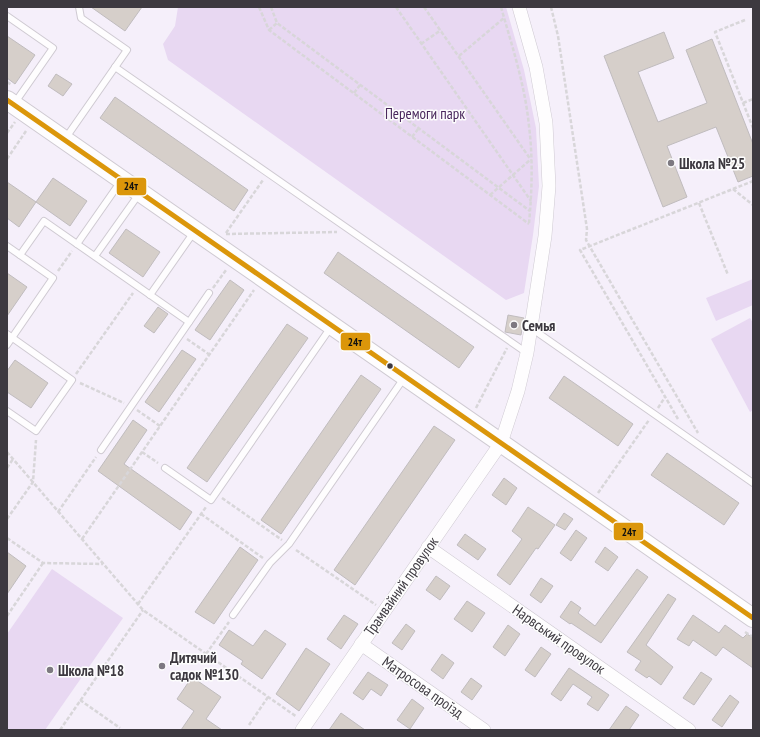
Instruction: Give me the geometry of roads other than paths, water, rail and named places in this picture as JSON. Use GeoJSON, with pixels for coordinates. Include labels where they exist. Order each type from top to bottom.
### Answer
{"type":"FeatureCollection","features":[{"type":"Feature","properties":{"kind":"street","name":"Трамвайний провулок"},"geometry":{"type":"LineString","coordinates":[[304,727],[501,443],[518,391],[527,353],[545,236],[549,186],[546,124],[536,67],[519,7]]}},
{"type":"Feature","properties":{"kind":"street"},"geometry":{"type":"LineString","coordinates":[[10,102],[753,618]]}},
{"type":"Feature","properties":{"kind":"street","name":"Нарвський провулок"},"geometry":{"type":"LineString","coordinates":[[428,547],[690,730]]}},
{"type":"Feature","properties":{"kind":"street","name":"Матросова проїзд"},"geometry":{"type":"LineString","coordinates":[[361,644],[484,730]]}},
{"type":"Feature","properties":{"kind":"lane"},"geometry":{"type":"LineString","coordinates":[[64,140],[127,50],[81,18],[79,7]]}},
{"type":"Feature","properties":{"kind":"lane"},"geometry":{"type":"LineString","coordinates":[[7,16],[53,48],[10,102]]}},
{"type":"Feature","properties":{"kind":"lane"},"geometry":{"type":"LineString","coordinates":[[115,67],[527,353]]}},
{"type":"Feature","properties":{"kind":"lane"},"geometry":{"type":"LineString","coordinates":[[77,244],[122,180]]}},
{"type":"Feature","properties":{"kind":"lane"},"geometry":{"type":"LineString","coordinates":[[95,256],[140,192]]}},
{"type":"Feature","properties":{"kind":"lane"},"geometry":{"type":"LineString","coordinates":[[20,255],[44,221],[189,322]]}},
{"type":"Feature","properties":{"kind":"lane"},"geometry":{"type":"LineString","coordinates":[[150,295],[195,231]]}},
{"type":"Feature","properties":{"kind":"lane"},"geometry":{"type":"LineString","coordinates":[[7,246],[53,278],[10,336],[7,345]]}},
{"type":"Feature","properties":{"kind":"lane"},"geometry":{"type":"LineString","coordinates":[[101,450],[209,293]]}},
{"type":"Feature","properties":{"kind":"lane"},"geometry":{"type":"LineString","coordinates":[[165,468],[211,500],[332,326]]}},
{"type":"Feature","properties":{"kind":"lane"},"geometry":{"type":"LineString","coordinates":[[531,328],[753,483]]}},
{"type":"Feature","properties":{"kind":"lane"},"geometry":{"type":"LineString","coordinates":[[7,411],[36,431],[72,380],[10,336]]}},
{"type":"Feature","properties":{"kind":"lane"},"geometry":{"type":"LineString","coordinates":[[233,615],[270,563],[289,544],[405,376]]}},
{"type":"Feature","properties":{"kind":"place","name":"Школа №25"},"geometry":{"type":"Point","coordinates":[671,163]}},
{"type":"Feature","properties":{"kind":"place","name":"Семья"},"geometry":{"type":"Point","coordinates":[514,325]}},
{"type":"Feature","properties":{"kind":"place","name":"Дитячий садок №130"},"geometry":{"type":"Point","coordinates":[162,666]}},
{"type":"Feature","properties":{"kind":"place","name":"Школа №18"},"geometry":{"type":"Point","coordinates":[50,670]}},
{"type":"Feature","properties":{"kind":"park label","name":"Перемоги парк"},"geometry":{"type":"Point","coordinates":[425,113]}}]}
